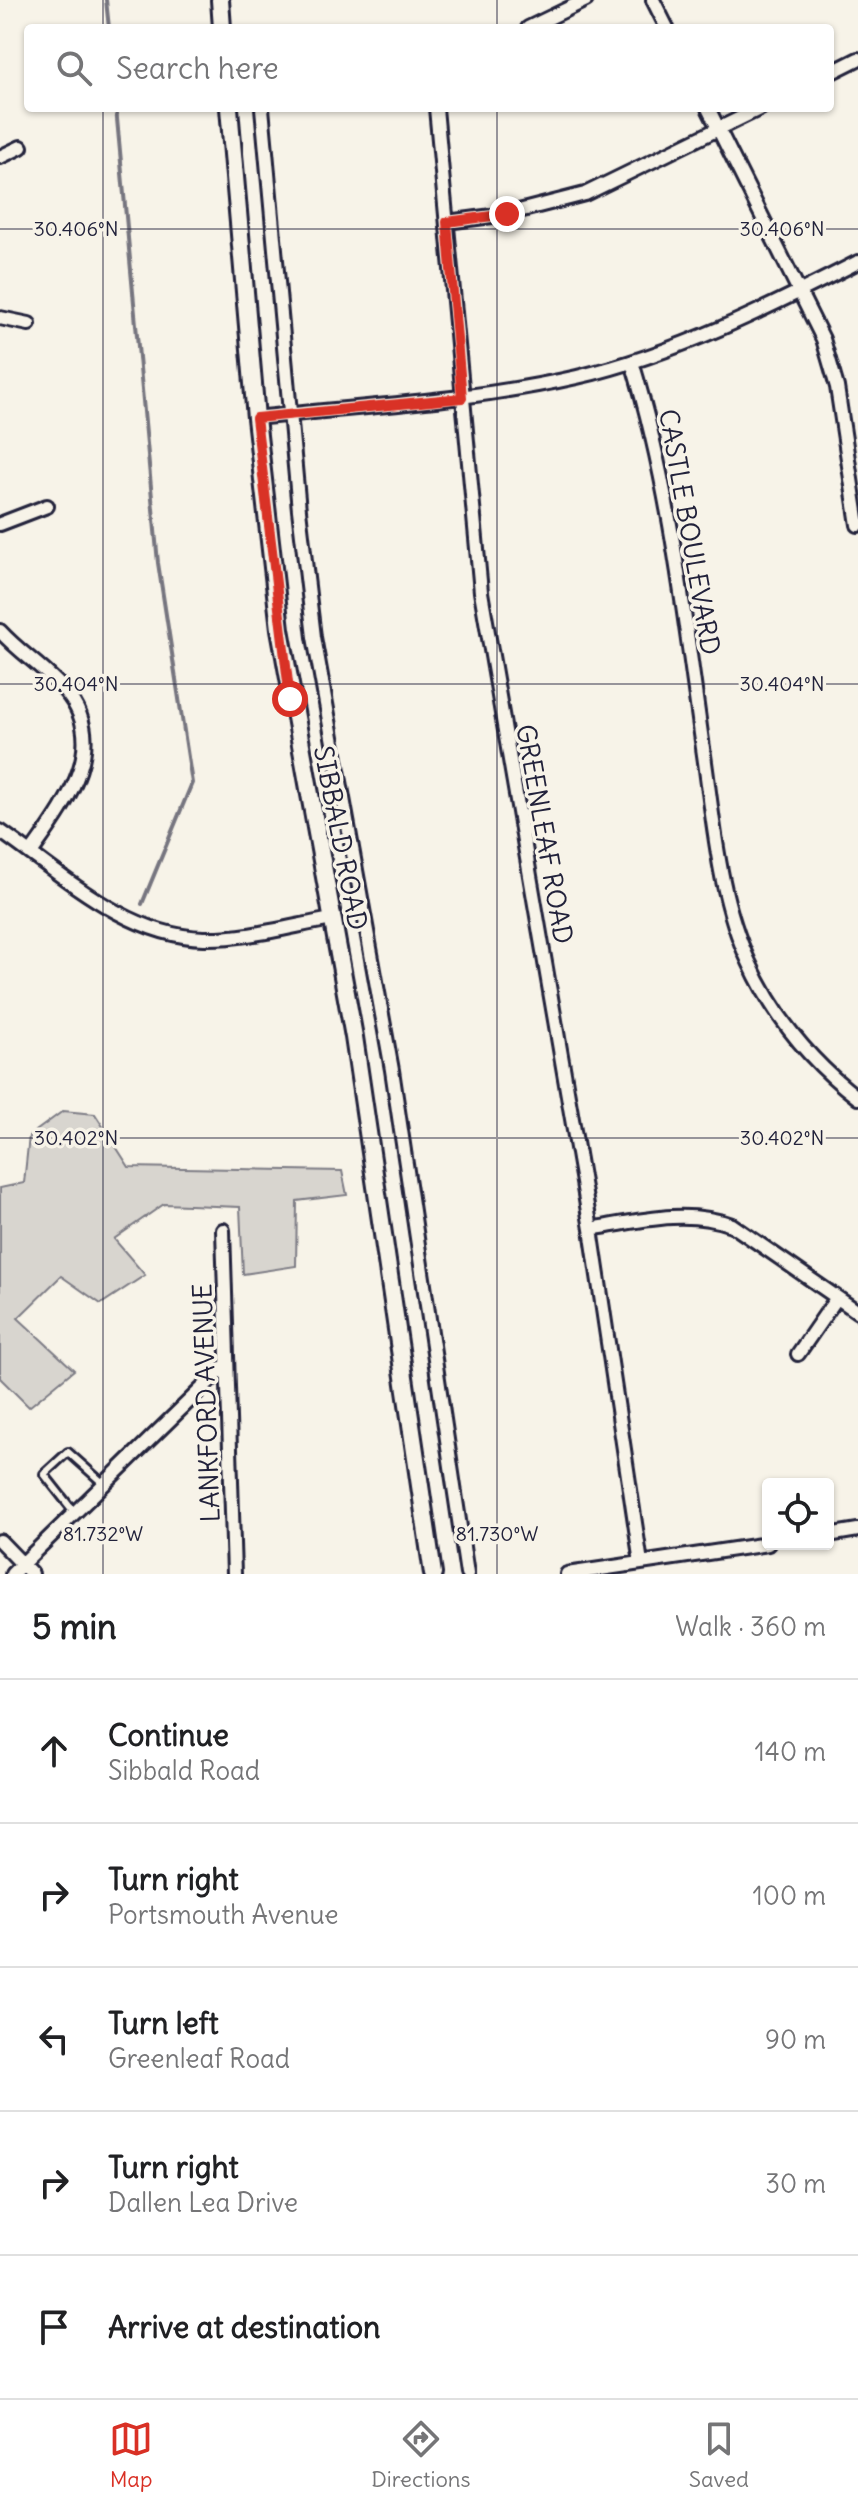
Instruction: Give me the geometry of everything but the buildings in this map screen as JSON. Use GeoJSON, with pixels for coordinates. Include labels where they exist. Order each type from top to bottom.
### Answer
{"type":"FeatureCollection","features":[{"type":"Feature","properties":{"kind":"street"},"geometry":{"type":"LineString","coordinates":[[220,0],[222,24]]}},
{"type":"Feature","properties":{"kind":"street"},"geometry":{"type":"LineString","coordinates":[[536,24],[586,0]]}},
{"type":"Feature","properties":{"kind":"street"},"geometry":{"type":"LineString","coordinates":[[653,0],[665,24]]}},
{"type":"Feature","properties":{"kind":"street"},"geometry":{"type":"LineString","coordinates":[[834,71],[858,59]]}},
{"type":"Feature","properties":{"kind":"street","name":"SIBBALD ROAD"},"geometry":{"type":"LineString","coordinates":[[229,112],[256,418],[284,657],[354,1037],[433,1574]]}},
{"type":"Feature","properties":{"kind":"street"},"geometry":{"type":"LineString","coordinates":[[262,112],[314,637],[392,1070],[467,1574]]}},
{"type":"Feature","properties":{"kind":"street","name":"GREENLEAF ROAD"},"geometry":{"type":"LineString","coordinates":[[436,112],[481,592],[591,1229],[641,1563]]}},
{"type":"Feature","properties":{"kind":"street"},"geometry":{"type":"LineString","coordinates":[[710,112],[802,291],[831,362],[858,525]]}},
{"type":"Feature","properties":{"kind":"street"},"geometry":{"type":"LineString","coordinates":[[447,222],[507,214],[585,194],[753,112]]}},
{"type":"Feature","properties":{"kind":"street"},"geometry":{"type":"LineString","coordinates":[[0,157],[21,147]]}},
{"type":"Feature","properties":{"kind":"street"},"geometry":{"type":"LineString","coordinates":[[256,418],[462,398],[578,377],[632,362],[718,330],[858,262]]}},
{"type":"Feature","properties":{"kind":"street"},"geometry":{"type":"LineString","coordinates":[[0,318],[29,324]]}},
{"type":"Feature","properties":{"kind":"street","name":"CASTLE BOULEVARD"},"geometry":{"type":"LineString","coordinates":[[632,362],[664,482],[721,872],[739,938],[780,1019],[822,1067],[858,1098]]}},
{"type":"Feature","properties":{"kind":"street"},"geometry":{"type":"LineString","coordinates":[[0,524],[47,506]]}},
{"type":"Feature","properties":{"kind":"street"},"geometry":{"type":"LineString","coordinates":[[0,631],[66,692],[76,706],[85,742],[78,782],[31,853]]}},
{"type":"Feature","properties":{"kind":"street"},"geometry":{"type":"LineString","coordinates":[[0,831],[120,915],[175,934],[225,937],[332,919]]}},
{"type":"Feature","properties":{"kind":"street"},"geometry":{"type":"LineString","coordinates":[[591,1229],[679,1215],[715,1219],[732,1225],[858,1312]]}},
{"type":"Feature","properties":{"kind":"street","name":"LANKFORD AVENUE"},"geometry":{"type":"LineString","coordinates":[[223,1230],[234,1574]]}},
{"type":"Feature","properties":{"kind":"street"},"geometry":{"type":"LineString","coordinates":[[798,1354],[836,1299]]}},
{"type":"Feature","properties":{"kind":"street"},"geometry":{"type":"LineString","coordinates":[[12,1574],[227,1364]]}},
{"type":"Feature","properties":{"kind":"street"},"geometry":{"type":"LineString","coordinates":[[834,1534],[858,1530]]}},
{"type":"Feature","properties":{"kind":"street"},"geometry":{"type":"LineString","coordinates":[[0,1541],[32,1574]]}},
{"type":"Feature","properties":{"kind":"street"},"geometry":{"type":"LineString","coordinates":[[567,1574],[762,1545]]}},
{"type":"Feature","properties":{"kind":"lane"},"geometry":{"type":"LineString","coordinates":[[74,1512],[44,1474],[68,1452],[104,1484]]}},
{"type":"Feature","properties":{"kind":"shaded area"},"geometry":{"type":"Polygon","coordinates":[[[63,1111],[95,1114],[129,1167],[342,1171],[347,1195],[297,1201],[296,1266],[243,1274],[240,1207],[164,1204],[114,1239],[145,1275],[101,1304],[61,1276],[18,1318],[74,1370],[29,1407],[0,1378],[0,1188],[24,1183],[29,1136],[63,1111]]]}},
{"type":"Feature","properties":{"kind":"waterway"},"geometry":{"type":"LineString","coordinates":[[106,0],[109,24]]}},
{"type":"Feature","properties":{"kind":"waterway"},"geometry":{"type":"LineString","coordinates":[[116,112],[158,563],[192,783],[142,904]]}},
{"type":"Feature","properties":{"kind":"route"},"geometry":{"type":"LineString","coordinates":[[290,699],[256,418],[462,398],[447,222],[507,214]]}}]}
